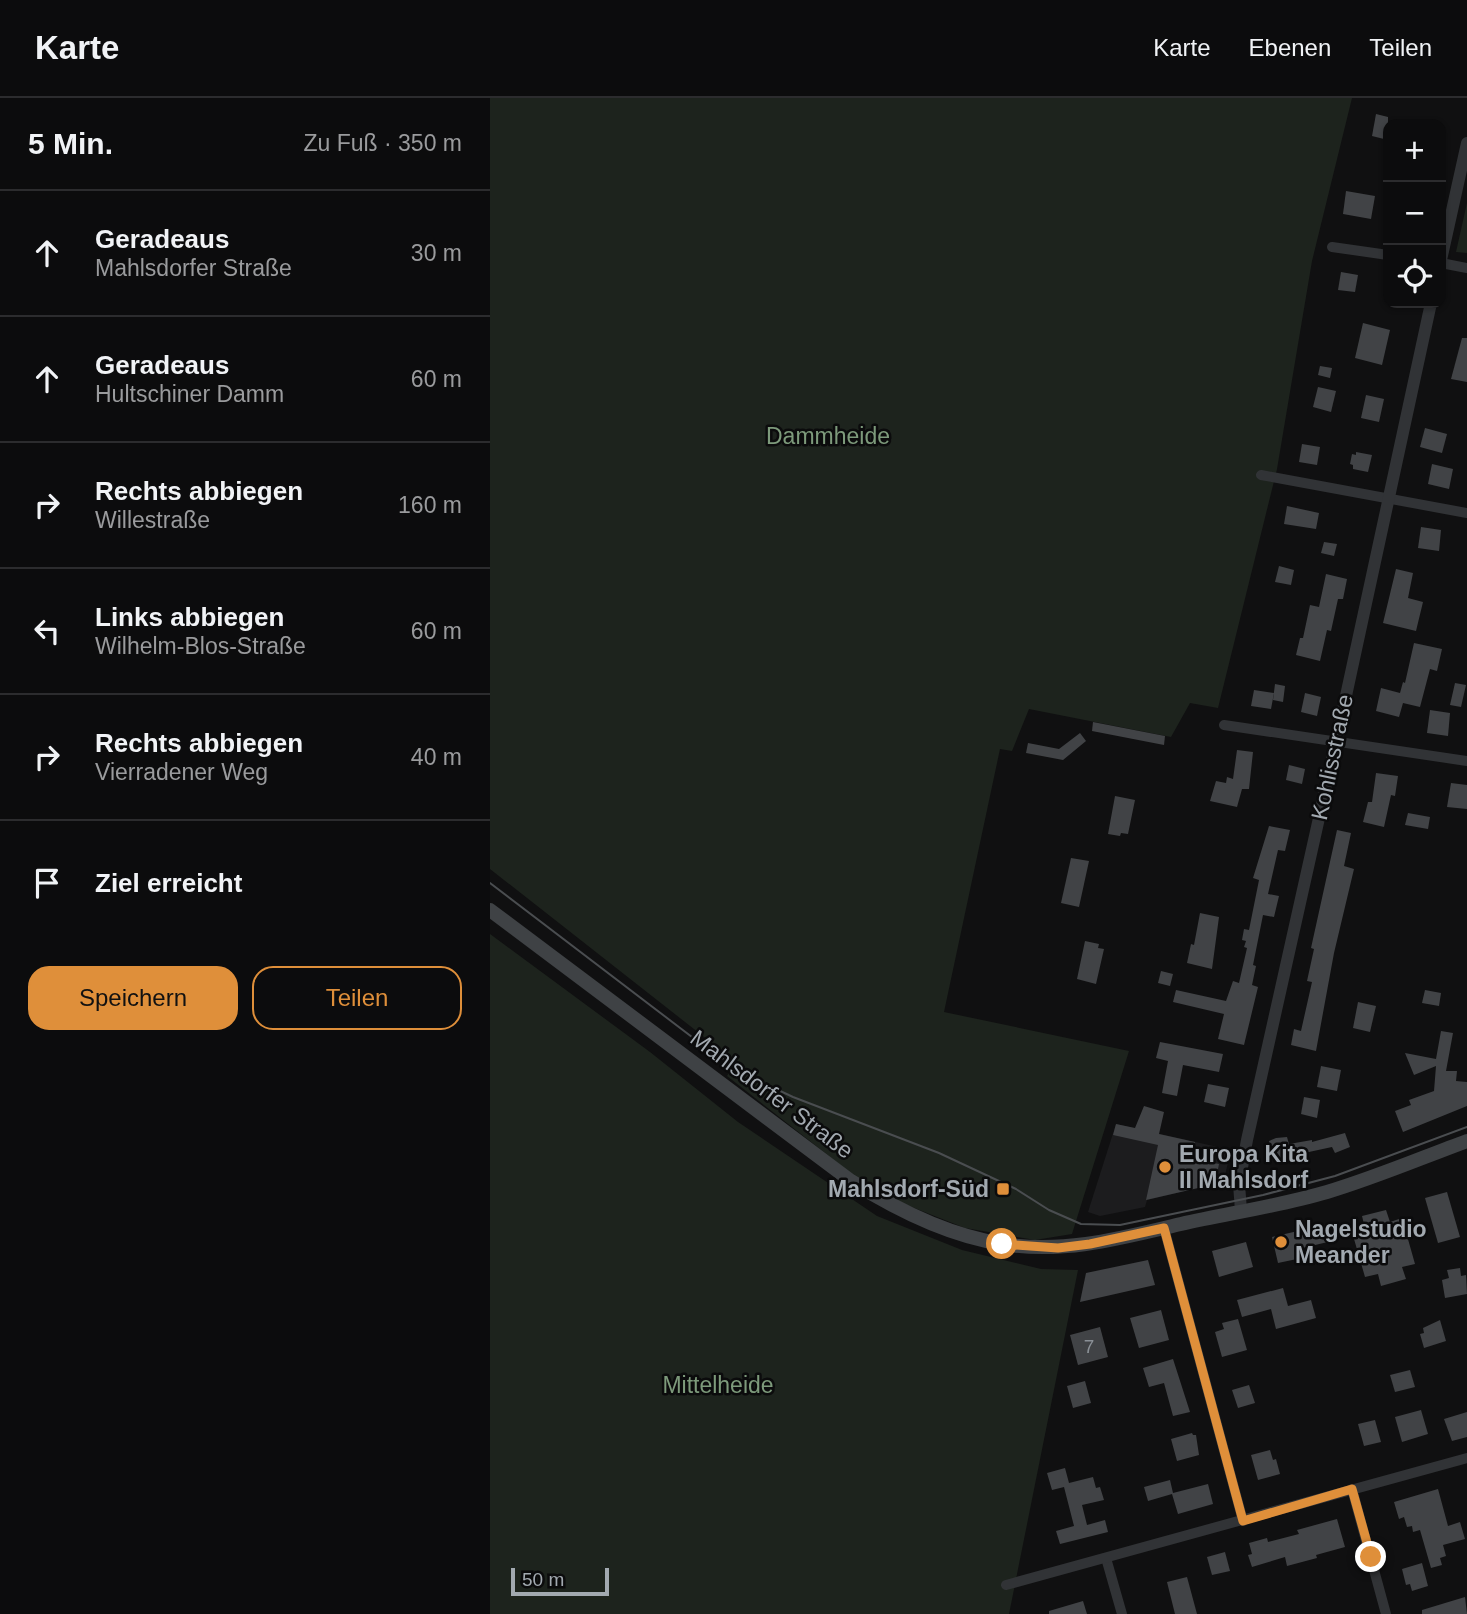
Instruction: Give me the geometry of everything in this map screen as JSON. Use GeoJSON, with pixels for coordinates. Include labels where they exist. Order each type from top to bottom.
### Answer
{"type":"FeatureCollection","features":[{"type":"Feature","properties":{"kind":"main road","name":"Mahlsdorfer Straße"},"geometry":{"type":"LineString","coordinates":[[490,909],[814,1154],[877,1198],[926,1221],[965,1235],[1002,1244],[1058,1248],[1090,1244],[1328,1192],[1467,1141]]}},
{"type":"Feature","properties":{"kind":"street"},"geometry":{"type":"LineString","coordinates":[[1445,245],[1467,143]]}},
{"type":"Feature","properties":{"kind":"street"},"geometry":{"type":"LineString","coordinates":[[1332,247],[1383,254]]}},
{"type":"Feature","properties":{"kind":"street"},"geometry":{"type":"LineString","coordinates":[[1446,263],[1467,268]]}},
{"type":"Feature","properties":{"kind":"street","name":"Kohlisstraße"},"geometry":{"type":"LineString","coordinates":[[1241,1211],[1239,1184],[1247,1140],[1430,308]]}},
{"type":"Feature","properties":{"kind":"street"},"geometry":{"type":"LineString","coordinates":[[1261,474],[1467,513]]}},
{"type":"Feature","properties":{"kind":"street"},"geometry":{"type":"LineString","coordinates":[[1224,725],[1467,761]]}},
{"type":"Feature","properties":{"kind":"street"},"geometry":{"type":"LineString","coordinates":[[1164,1228],[1243,1521]]}},
{"type":"Feature","properties":{"kind":"street"},"geometry":{"type":"LineString","coordinates":[[1006,1585],[1467,1458]]}},
{"type":"Feature","properties":{"kind":"street"},"geometry":{"type":"LineString","coordinates":[[1352,1489],[1386,1614]]}},
{"type":"Feature","properties":{"kind":"street"},"geometry":{"type":"LineString","coordinates":[[1106,1558],[1122,1614]]}},
{"type":"Feature","properties":{"kind":"shaded area","name":"Europa Kita II Mahlsdorf"},"geometry":{"type":"Polygon","coordinates":[[[1116,1124],[1231,1150],[1222,1188],[1200,1184],[1198,1188],[1147,1200],[1145,1207],[1100,1216],[1088,1212],[1116,1124]]]}},
{"type":"Feature","properties":{"kind":"green space","name":"Dammheide"},"geometry":{"type":"Polygon","coordinates":[[[490,98],[1352,98],[1312,261],[1277,469],[1218,708],[1190,703],[1171,737],[1029,709],[1012,751],[1000,749],[944,1012],[1129,1051],[1072,1234],[1035,1240],[965,1228],[894,1200],[857,1178],[727,1076],[736,1062],[490,869],[490,98]]]}},
{"type":"Feature","properties":{"kind":"green space"},"geometry":{"type":"Polygon","coordinates":[[[1467,203],[1467,253],[1456,252],[1467,203]]]}},
{"type":"Feature","properties":{"kind":"green space","name":"Mittelheide"},"geometry":{"type":"Polygon","coordinates":[[[490,934],[650,1052],[738,1122],[877,1216],[962,1250],[1041,1269],[1078,1270],[1009,1614],[490,1614],[490,934]]]}},
{"type":"Feature","properties":{"kind":"building"},"geometry":{"type":"Polygon","coordinates":[[[1376,114],[1388,117],[1383,119],[1383,139],[1372,136],[1376,114]]]}},
{"type":"Feature","properties":{"kind":"building"},"geometry":{"type":"Polygon","coordinates":[[[1346,191],[1375,196],[1371,219],[1343,214],[1346,191]]]}},
{"type":"Feature","properties":{"kind":"building"},"geometry":{"type":"Polygon","coordinates":[[[1341,272],[1358,275],[1355,292],[1338,290],[1341,272]]]}},
{"type":"Feature","properties":{"kind":"building"},"geometry":{"type":"Polygon","coordinates":[[[1363,323],[1390,330],[1382,365],[1355,358],[1363,323]]]}},
{"type":"Feature","properties":{"kind":"building"},"geometry":{"type":"Polygon","coordinates":[[[1462,338],[1467,338],[1467,382],[1451,379],[1462,338]]]}},
{"type":"Feature","properties":{"kind":"building"},"geometry":{"type":"Polygon","coordinates":[[[1320,366],[1332,368],[1330,378],[1318,375],[1320,366]]]}},
{"type":"Feature","properties":{"kind":"building"},"geometry":{"type":"Polygon","coordinates":[[[1318,387],[1336,391],[1331,412],[1313,407],[1318,387]]]}},
{"type":"Feature","properties":{"kind":"building"},"geometry":{"type":"Polygon","coordinates":[[[1366,395],[1384,399],[1379,422],[1361,418],[1366,395]]]}},
{"type":"Feature","properties":{"kind":"building"},"geometry":{"type":"Polygon","coordinates":[[[1425,428],[1447,434],[1442,453],[1420,447],[1425,428]]]}},
{"type":"Feature","properties":{"kind":"building"},"geometry":{"type":"Polygon","coordinates":[[[1302,444],[1320,447],[1317,465],[1299,462],[1302,444]]]}},
{"type":"Feature","properties":{"kind":"building"},"geometry":{"type":"Polygon","coordinates":[[[1356,452],[1372,455],[1368,472],[1353,469],[1350,464],[1352,454],[1356,455],[1356,452]]]}},
{"type":"Feature","properties":{"kind":"building"},"geometry":{"type":"Polygon","coordinates":[[[1432,464],[1453,469],[1449,489],[1428,484],[1432,464]]]}},
{"type":"Feature","properties":{"kind":"building"},"geometry":{"type":"Polygon","coordinates":[[[1287,506],[1319,513],[1316,529],[1284,524],[1287,506]]]}},
{"type":"Feature","properties":{"kind":"building"},"geometry":{"type":"Polygon","coordinates":[[[1421,527],[1441,530],[1439,551],[1418,548],[1421,527]]]}},
{"type":"Feature","properties":{"kind":"building"},"geometry":{"type":"Polygon","coordinates":[[[1324,542],[1337,544],[1334,556],[1321,553],[1324,542]]]}},
{"type":"Feature","properties":{"kind":"building"},"geometry":{"type":"Polygon","coordinates":[[[1279,566],[1294,570],[1291,585],[1275,582],[1279,566]]]}},
{"type":"Feature","properties":{"kind":"building"},"geometry":{"type":"Polygon","coordinates":[[[1396,569],[1413,573],[1408,598],[1423,602],[1416,631],[1383,623],[1396,569]]]}},
{"type":"Feature","properties":{"kind":"building"},"geometry":{"type":"Polygon","coordinates":[[[1326,574],[1347,579],[1343,599],[1338,599],[1331,631],[1327,630],[1320,661],[1296,655],[1300,638],[1303,638],[1310,605],[1319,607],[1326,574]]]}},
{"type":"Feature","properties":{"kind":"building"},"geometry":{"type":"Polygon","coordinates":[[[1414,643],[1442,649],[1437,671],[1430,669],[1420,707],[1403,703],[1399,717],[1376,711],[1381,688],[1400,693],[1403,682],[1405,683],[1414,643]]]}},
{"type":"Feature","properties":{"kind":"building"},"geometry":{"type":"Polygon","coordinates":[[[1455,683],[1466,685],[1461,707],[1450,705],[1455,683]]]}},
{"type":"Feature","properties":{"kind":"building"},"geometry":{"type":"Polygon","coordinates":[[[1275,684],[1285,686],[1283,702],[1273,700],[1275,684]]]}},
{"type":"Feature","properties":{"kind":"building"},"geometry":{"type":"Polygon","coordinates":[[[1254,690],[1274,693],[1271,709],[1251,706],[1254,690]]]}},
{"type":"Feature","properties":{"kind":"building"},"geometry":{"type":"Polygon","coordinates":[[[1305,693],[1321,697],[1317,716],[1301,712],[1305,693]]]}},
{"type":"Feature","properties":{"kind":"building"},"geometry":{"type":"Polygon","coordinates":[[[1430,710],[1450,713],[1448,736],[1427,733],[1430,710]]]}},
{"type":"Feature","properties":{"kind":"building"},"geometry":{"type":"Polygon","coordinates":[[[1093,722],[1165,736],[1164,745],[1092,731],[1093,722]]]}},
{"type":"Feature","properties":{"kind":"building"},"geometry":{"type":"Polygon","coordinates":[[[1080,733],[1086,741],[1063,760],[1026,753],[1028,743],[1059,749],[1080,733]]]}},
{"type":"Feature","properties":{"kind":"building"},"geometry":{"type":"Polygon","coordinates":[[[1237,750],[1253,752],[1249,789],[1242,789],[1237,807],[1210,801],[1216,781],[1226,783],[1227,777],[1233,779],[1237,750]]]}},
{"type":"Feature","properties":{"kind":"building"},"geometry":{"type":"Polygon","coordinates":[[[1289,765],[1305,769],[1302,784],[1286,780],[1289,765]]]}},
{"type":"Feature","properties":{"kind":"building"},"geometry":{"type":"Polygon","coordinates":[[[1376,773],[1398,776],[1395,796],[1391,795],[1384,827],[1363,822],[1368,802],[1372,802],[1376,773]]]}},
{"type":"Feature","properties":{"kind":"building"},"geometry":{"type":"Polygon","coordinates":[[[1451,783],[1467,785],[1467,809],[1447,807],[1451,783]]]}},
{"type":"Feature","properties":{"kind":"building"},"geometry":{"type":"Polygon","coordinates":[[[1115,796],[1135,800],[1128,834],[1121,833],[1120,836],[1108,834],[1115,796]]]}},
{"type":"Feature","properties":{"kind":"building"},"geometry":{"type":"Polygon","coordinates":[[[1408,813],[1430,817],[1428,829],[1405,825],[1408,813]]]}},
{"type":"Feature","properties":{"kind":"building"},"geometry":{"type":"Polygon","coordinates":[[[1269,826],[1290,830],[1285,851],[1278,850],[1268,894],[1279,896],[1274,917],[1263,915],[1253,965],[1256,966],[1252,985],[1258,987],[1244,1045],[1218,1039],[1224,1014],[1173,1002],[1176,990],[1226,1001],[1233,981],[1239,983],[1247,948],[1244,947],[1246,941],[1242,940],[1244,929],[1249,930],[1259,880],[1253,878],[1269,826]]]}},
{"type":"Feature","properties":{"kind":"building"},"geometry":{"type":"Polygon","coordinates":[[[1337,830],[1351,833],[1344,866],[1354,869],[1334,953],[1316,1051],[1291,1045],[1294,1029],[1301,1031],[1312,982],[1307,981],[1314,949],[1311,948],[1337,830]]]}},
{"type":"Feature","properties":{"kind":"building"},"geometry":{"type":"Polygon","coordinates":[[[1071,858],[1089,861],[1079,907],[1061,903],[1071,858]]]}},
{"type":"Feature","properties":{"kind":"building"},"geometry":{"type":"Polygon","coordinates":[[[1200,913],[1219,917],[1212,969],[1187,963],[1191,944],[1194,945],[1200,913]]]}},
{"type":"Feature","properties":{"kind":"building"},"geometry":{"type":"Polygon","coordinates":[[[1085,941],[1099,944],[1098,948],[1104,949],[1096,984],[1077,979],[1085,941]]]}},
{"type":"Feature","properties":{"kind":"building"},"geometry":{"type":"Polygon","coordinates":[[[1161,971],[1173,974],[1170,986],[1158,983],[1161,971]]]}},
{"type":"Feature","properties":{"kind":"building"},"geometry":{"type":"Polygon","coordinates":[[[1425,990],[1441,993],[1439,1006],[1422,1003],[1425,990]]]}},
{"type":"Feature","properties":{"kind":"building"},"geometry":{"type":"Polygon","coordinates":[[[1358,1002],[1376,1006],[1370,1032],[1353,1028],[1358,1002]]]}},
{"type":"Feature","properties":{"kind":"building"},"geometry":{"type":"Polygon","coordinates":[[[1441,1031],[1453,1033],[1446,1071],[1457,1071],[1456,1081],[1467,1082],[1467,1106],[1403,1132],[1395,1111],[1411,1105],[1409,1100],[1434,1091],[1436,1066],[1414,1075],[1405,1053],[1436,1059],[1441,1031]]]}},
{"type":"Feature","properties":{"kind":"building"},"geometry":{"type":"Polygon","coordinates":[[[1160,1042],[1223,1054],[1219,1072],[1183,1065],[1177,1096],[1162,1093],[1168,1061],[1156,1058],[1160,1042]]]}},
{"type":"Feature","properties":{"kind":"building"},"geometry":{"type":"Polygon","coordinates":[[[1321,1066],[1341,1070],[1337,1091],[1317,1087],[1321,1066]]]}},
{"type":"Feature","properties":{"kind":"building"},"geometry":{"type":"Polygon","coordinates":[[[1208,1084],[1229,1088],[1225,1107],[1204,1102],[1208,1084]]]}},
{"type":"Feature","properties":{"kind":"building"},"geometry":{"type":"Polygon","coordinates":[[[1304,1097],[1320,1100],[1317,1118],[1301,1114],[1304,1097]]]}},
{"type":"Feature","properties":{"kind":"building"},"geometry":{"type":"Polygon","coordinates":[[[1144,1106],[1164,1112],[1159,1134],[1195,1142],[1193,1159],[1219,1164],[1215,1184],[1211,1186],[1200,1183],[1198,1188],[1146,1200],[1158,1145],[1113,1135],[1116,1124],[1135,1128],[1144,1106]]]}},
{"type":"Feature","properties":{"kind":"building"},"geometry":{"type":"Polygon","coordinates":[[[1345,1133],[1350,1147],[1335,1153],[1332,1147],[1272,1160],[1268,1156],[1269,1141],[1276,1138],[1287,1137],[1289,1144],[1312,1142],[1345,1133]]]}},
{"type":"Feature","properties":{"kind":"building"},"geometry":{"type":"Polygon","coordinates":[[[1447,1192],[1460,1237],[1438,1243],[1425,1198],[1447,1192]]]}},
{"type":"Feature","properties":{"kind":"building"},"geometry":{"type":"Polygon","coordinates":[[[1386,1210],[1390,1222],[1402,1218],[1415,1264],[1402,1267],[1406,1279],[1381,1286],[1378,1274],[1365,1277],[1352,1232],[1365,1228],[1362,1216],[1386,1210]]]}},
{"type":"Feature","properties":{"kind":"building"},"geometry":{"type":"Polygon","coordinates":[[[1328,1224],[1332,1241],[1294,1250],[1297,1259],[1278,1263],[1272,1237],[1328,1224]]]}},
{"type":"Feature","properties":{"kind":"building"},"geometry":{"type":"Polygon","coordinates":[[[1246,1242],[1253,1267],[1219,1277],[1212,1251],[1246,1242]]]}},
{"type":"Feature","properties":{"kind":"building"},"geometry":{"type":"Polygon","coordinates":[[[1148,1260],[1155,1285],[1080,1302],[1086,1273],[1148,1260]]]}},
{"type":"Feature","properties":{"kind":"building"},"geometry":{"type":"Polygon","coordinates":[[[1460,1268],[1461,1276],[1466,1275],[1467,1294],[1445,1298],[1442,1280],[1449,1278],[1447,1270],[1460,1268]]]}},
{"type":"Feature","properties":{"kind":"building"},"geometry":{"type":"Polygon","coordinates":[[[1283,1288],[1288,1306],[1311,1300],[1316,1318],[1276,1329],[1271,1309],[1242,1317],[1237,1300],[1283,1288]]]}},
{"type":"Feature","properties":{"kind":"building"},"geometry":{"type":"Polygon","coordinates":[[[1161,1310],[1169,1340],[1139,1348],[1130,1318],[1161,1310]]]}},
{"type":"Feature","properties":{"kind":"building"},"geometry":{"type":"Polygon","coordinates":[[[1238,1319],[1247,1350],[1222,1357],[1215,1332],[1224,1329],[1222,1323],[1238,1319]]]}},
{"type":"Feature","properties":{"kind":"building"},"geometry":{"type":"Polygon","coordinates":[[[1440,1320],[1446,1341],[1424,1348],[1420,1334],[1424,1333],[1423,1328],[1440,1320]]]}},
{"type":"Feature","properties":{"kind":"building"},"geometry":{"type":"Polygon","coordinates":[[[1100,1327],[1108,1357],[1078,1365],[1070,1335],[1100,1327]]]}},
{"type":"Feature","properties":{"kind":"building"},"geometry":{"type":"Polygon","coordinates":[[[1173,1359],[1190,1412],[1173,1416],[1164,1383],[1149,1387],[1143,1368],[1173,1359]]]}},
{"type":"Feature","properties":{"kind":"building"},"geometry":{"type":"Polygon","coordinates":[[[1410,1370],[1415,1387],[1395,1392],[1390,1375],[1410,1370]]]}},
{"type":"Feature","properties":{"kind":"building"},"geometry":{"type":"Polygon","coordinates":[[[1085,1381],[1091,1403],[1073,1408],[1067,1386],[1085,1381]]]}},
{"type":"Feature","properties":{"kind":"building"},"geometry":{"type":"Polygon","coordinates":[[[1249,1385],[1255,1403],[1238,1408],[1232,1390],[1249,1385]]]}},
{"type":"Feature","properties":{"kind":"building"},"geometry":{"type":"Polygon","coordinates":[[[1421,1410],[1428,1434],[1402,1442],[1395,1417],[1421,1410]]]}},
{"type":"Feature","properties":{"kind":"building"},"geometry":{"type":"Polygon","coordinates":[[[1467,1412],[1467,1437],[1452,1441],[1444,1419],[1467,1412]]]}},
{"type":"Feature","properties":{"kind":"building"},"geometry":{"type":"Polygon","coordinates":[[[1375,1420],[1381,1442],[1364,1446],[1358,1424],[1375,1420]]]}},
{"type":"Feature","properties":{"kind":"building"},"geometry":{"type":"Polygon","coordinates":[[[1192,1433],[1196,1435],[1199,1455],[1177,1461],[1171,1439],[1192,1433]]]}},
{"type":"Feature","properties":{"kind":"building"},"geometry":{"type":"Polygon","coordinates":[[[1270,1450],[1280,1474],[1258,1480],[1251,1455],[1270,1450]]]}},
{"type":"Feature","properties":{"kind":"building"},"geometry":{"type":"Polygon","coordinates":[[[1065,1468],[1069,1483],[1093,1477],[1096,1488],[1100,1487],[1104,1500],[1082,1505],[1087,1525],[1105,1520],[1108,1532],[1060,1544],[1056,1531],[1074,1526],[1064,1487],[1052,1490],[1047,1473],[1065,1468]]]}},
{"type":"Feature","properties":{"kind":"building"},"geometry":{"type":"Polygon","coordinates":[[[1170,1480],[1173,1493],[1208,1484],[1213,1504],[1178,1514],[1172,1494],[1148,1501],[1144,1487],[1170,1480]]]}},
{"type":"Feature","properties":{"kind":"building"},"geometry":{"type":"Polygon","coordinates":[[[1438,1489],[1448,1526],[1460,1522],[1465,1539],[1443,1545],[1446,1556],[1440,1558],[1442,1565],[1431,1568],[1420,1530],[1413,1532],[1412,1526],[1407,1527],[1404,1517],[1399,1519],[1394,1502],[1438,1489]]]}},
{"type":"Feature","properties":{"kind":"building"},"geometry":{"type":"Polygon","coordinates":[[[1337,1519],[1345,1547],[1287,1566],[1285,1557],[1252,1567],[1248,1555],[1252,1554],[1249,1543],[1267,1538],[1268,1542],[1299,1534],[1297,1530],[1337,1519]]]}},
{"type":"Feature","properties":{"kind":"building"},"geometry":{"type":"Polygon","coordinates":[[[1225,1552],[1230,1571],[1212,1575],[1207,1557],[1225,1552]]]}},
{"type":"Feature","properties":{"kind":"building"},"geometry":{"type":"Polygon","coordinates":[[[1422,1563],[1428,1586],[1412,1591],[1410,1584],[1406,1585],[1402,1569],[1422,1563]]]}},
{"type":"Feature","properties":{"kind":"building"},"geometry":{"type":"Polygon","coordinates":[[[1187,1577],[1197,1614],[1175,1614],[1167,1582],[1187,1577]]]}},
{"type":"Feature","properties":{"kind":"building"},"geometry":{"type":"Polygon","coordinates":[[[1465,1597],[1467,1614],[1422,1614],[1422,1610],[1465,1597]]]}},
{"type":"Feature","properties":{"kind":"building"},"geometry":{"type":"Polygon","coordinates":[[[1083,1601],[1087,1614],[1049,1614],[1049,1611],[1083,1601]]]}},
{"type":"Feature","properties":{"kind":"tram line"},"geometry":{"type":"LineString","coordinates":[[490,883],[709,1050],[755,1079],[793,1097],[939,1153],[1016,1189],[1049,1210],[1081,1224],[1120,1225],[1263,1195],[1335,1176],[1467,1127]]}},
{"type":"Feature","properties":{"kind":"place","name":"Europa Kita II Mahlsdorf"},"geometry":{"type":"Point","coordinates":[1165,1167]}},
{"type":"Feature","properties":{"kind":"place","name":"Mahlsdorf-Süd"},"geometry":{"type":"Point","coordinates":[1003,1189]}},
{"type":"Feature","properties":{"kind":"place","name":"Nagelstudio Meander"},"geometry":{"type":"Point","coordinates":[1281,1242]}},
{"type":"Feature","properties":{"kind":"route"},"geometry":{"type":"LineString","coordinates":[[1002,1244],[1058,1248],[1164,1228],[1243,1521],[1352,1489],[1371,1557]]}}]}
